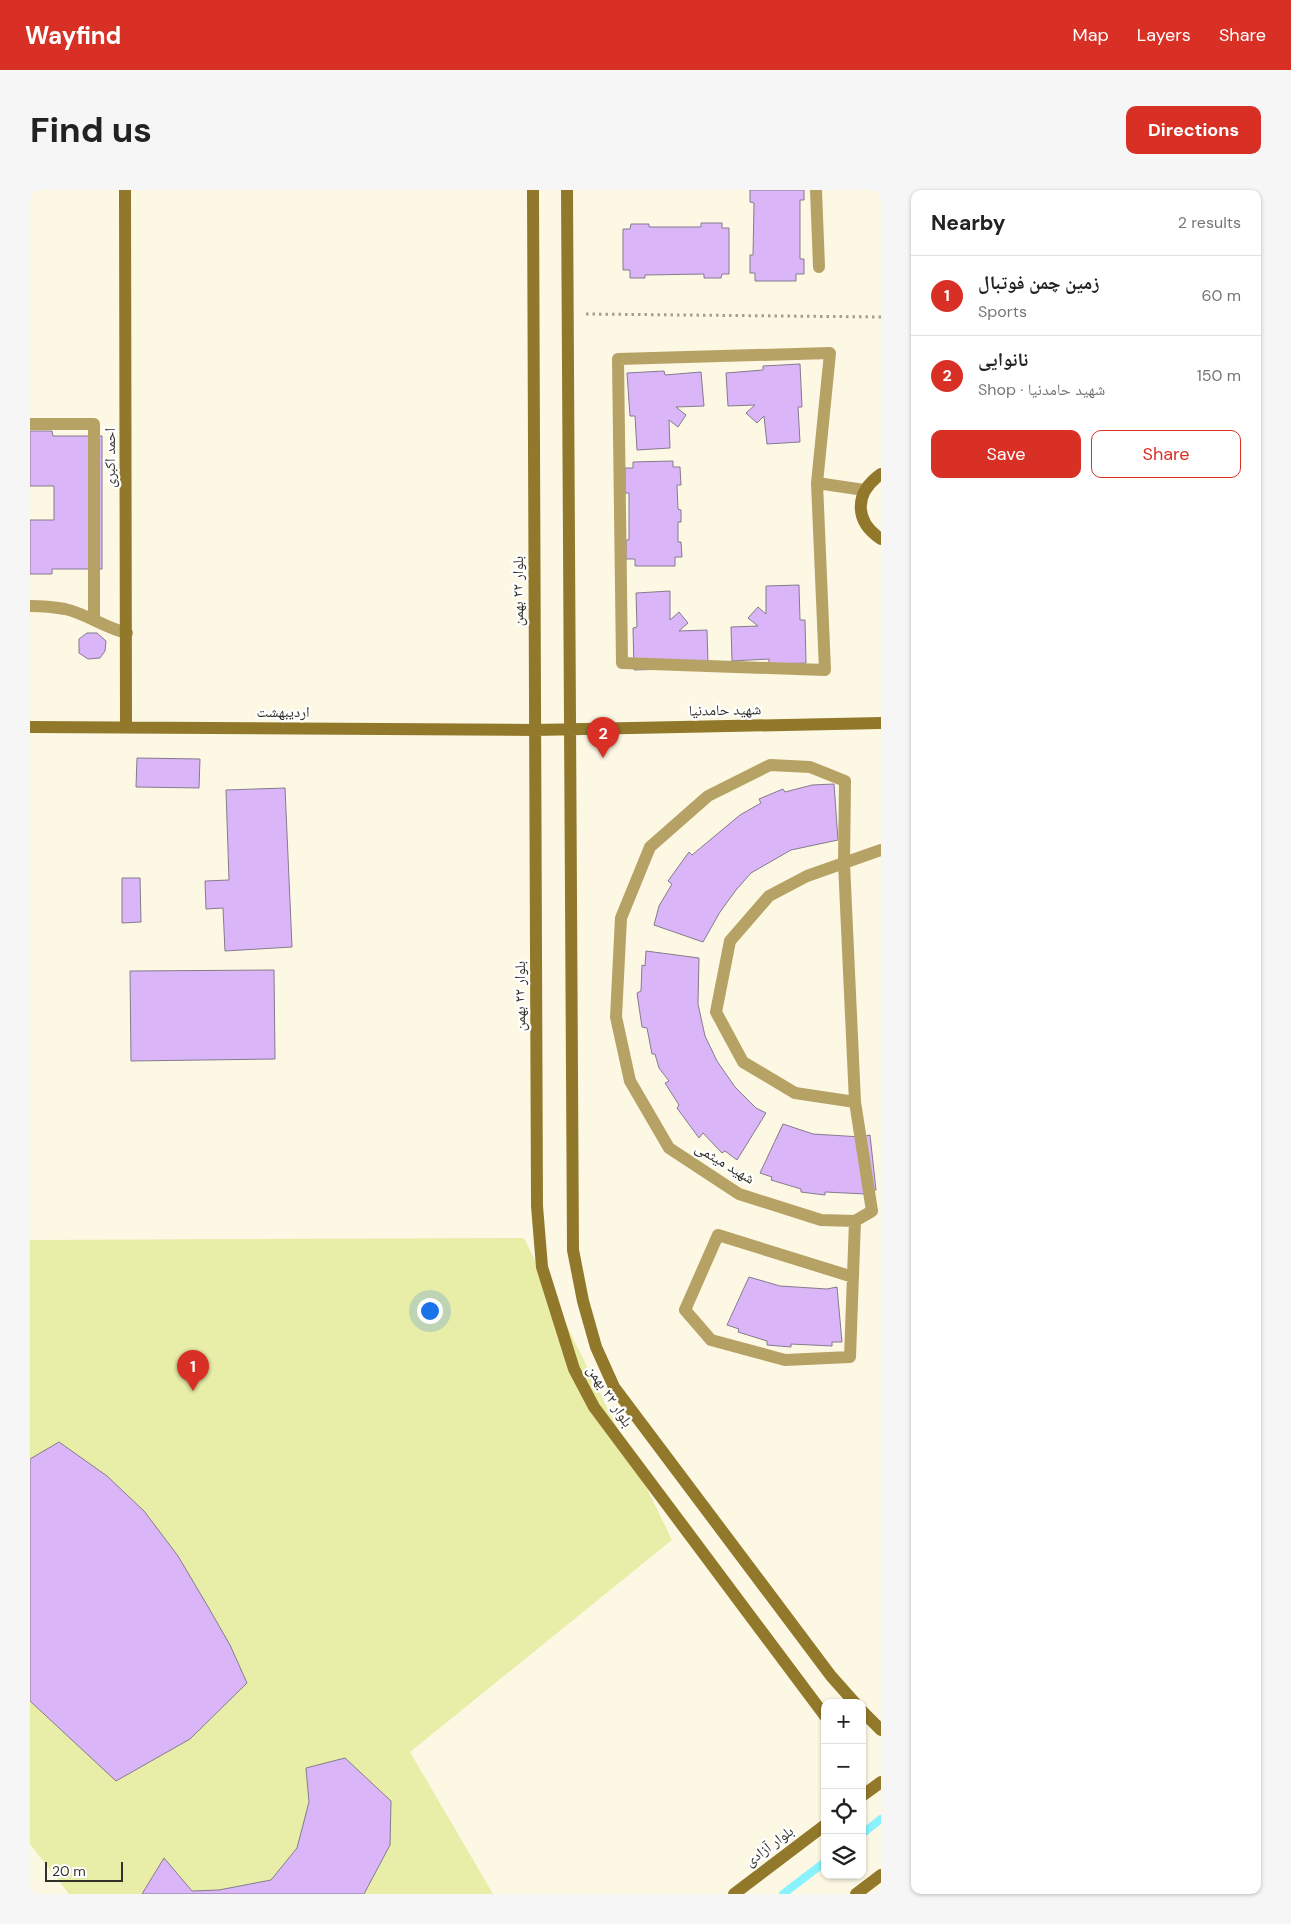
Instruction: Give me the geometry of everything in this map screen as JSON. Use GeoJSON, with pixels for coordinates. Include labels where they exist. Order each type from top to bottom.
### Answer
{"type":"FeatureCollection","features":[{"type":"Feature","properties":{"kind":"street","name":"احمد اکبری"},"geometry":{"type":"LineString","coordinates":[[125,190],[126,726]]}},
{"type":"Feature","properties":{"kind":"street","name":"بلوار ۲۲ بهمن"},"geometry":{"type":"LineString","coordinates":[[533,190],[537,1206],[542,1267],[574,1370],[594,1407],[821,1711]]}},
{"type":"Feature","properties":{"kind":"street","name":"بلوار ۲۲ بهمن"},"geometry":{"type":"LineString","coordinates":[[567,190],[574,1250],[583,1301],[596,1347],[614,1387],[831,1676],[851,1699]]}},
{"type":"Feature","properties":{"kind":"street"},"geometry":{"type":"LineString","coordinates":[[816,190],[819,267]]}},
{"type":"Feature","properties":{"kind":"street"},"geometry":{"type":"LineString","coordinates":[[830,353],[817,483],[825,670],[622,663],[618,359],[830,353]]}},
{"type":"Feature","properties":{"kind":"street"},"geometry":{"type":"LineString","coordinates":[[30,424],[94,424],[94,620]]}},
{"type":"Feature","properties":{"kind":"street"},"geometry":{"type":"LineString","coordinates":[[881,474],[871,481],[864,490],[861,502],[861,513],[865,524],[872,533],[881,539]]}},
{"type":"Feature","properties":{"kind":"street"},"geometry":{"type":"LineString","coordinates":[[817,483],[864,490]]}},
{"type":"Feature","properties":{"kind":"street"},"geometry":{"type":"LineString","coordinates":[[30,606],[66,610],[94,620],[110,629],[127,633]]}},
{"type":"Feature","properties":{"kind":"street","name":"شهید حامدنیا"},"geometry":{"type":"LineString","coordinates":[[535,730],[881,723]]}},
{"type":"Feature","properties":{"kind":"street","name":"اردیبهشت"},"geometry":{"type":"LineString","coordinates":[[30,727],[126,726],[535,730]]}},
{"type":"Feature","properties":{"kind":"street","name":"شهید میثمی"},"geometry":{"type":"LineString","coordinates":[[770,765],[810,767],[845,781],[844,863],[855,1102],[872,1211],[855,1221],[821,1220],[739,1194],[669,1148],[630,1081],[616,1017],[621,918],[650,848],[708,796],[770,765]]}},
{"type":"Feature","properties":{"kind":"street"},"geometry":{"type":"LineString","coordinates":[[855,1102],[795,1093],[743,1062],[716,1012],[730,941],[769,896],[807,876],[881,850]]}},
{"type":"Feature","properties":{"kind":"street"},"geometry":{"type":"LineString","coordinates":[[853,1277],[718,1235],[686,1310],[711,1340],[784,1360],[850,1357],[853,1277],[855,1221]]}},
{"type":"Feature","properties":{"kind":"street"},"geometry":{"type":"LineString","coordinates":[[866,1715],[881,1730]]}},
{"type":"Feature","properties":{"kind":"street"},"geometry":{"type":"LineString","coordinates":[[866,1793],[881,1782]]}},
{"type":"Feature","properties":{"kind":"street","name":"بلوار آزادی"},"geometry":{"type":"LineString","coordinates":[[734,1894],[821,1828]]}},
{"type":"Feature","properties":{"kind":"street"},"geometry":{"type":"LineString","coordinates":[[856,1894],[881,1875]]}},
{"type":"Feature","properties":{"kind":"path"},"geometry":{"type":"LineString","coordinates":[[568,314],[881,317]]}},
{"type":"Feature","properties":{"kind":"green space"},"geometry":{"type":"Polygon","coordinates":[[[524,1238],[672,1540],[410,1752],[493,1894],[69,1894],[30,1844],[30,1240],[524,1238]]]}},
{"type":"Feature","properties":{"kind":"building"},"geometry":{"type":"Polygon","coordinates":[[[750,190],[804,190],[804,200],[800,200],[800,259],[804,259],[804,274],[796,274],[796,281],[755,281],[755,273],[750,273],[750,255],[753,255],[754,203],[750,202],[750,190]]]}},
{"type":"Feature","properties":{"kind":"building"},"geometry":{"type":"Polygon","coordinates":[[[701,223],[722,223],[722,228],[729,228],[729,274],[722,274],[721,278],[704,278],[704,274],[645,275],[645,278],[630,278],[630,270],[623,270],[623,229],[630,229],[631,224],[649,224],[649,227],[701,227],[701,223]]]}},
{"type":"Feature","properties":{"kind":"building"},"geometry":{"type":"Polygon","coordinates":[[[800,364],[802,407],[798,407],[800,442],[767,444],[764,416],[757,423],[746,413],[755,405],[728,406],[726,373],[763,370],[763,366],[800,364]]]}},
{"type":"Feature","properties":{"kind":"building"},"geometry":{"type":"Polygon","coordinates":[[[664,371],[665,375],[701,372],[704,406],[676,407],[686,415],[678,427],[669,420],[670,448],[637,450],[635,416],[630,416],[627,373],[664,371]]]}},
{"type":"Feature","properties":{"kind":"building"},"geometry":{"type":"Polygon","coordinates":[[[30,431],[52,431],[53,436],[102,436],[102,569],[52,569],[52,574],[30,574],[30,520],[54,520],[54,486],[30,486],[30,431]]]}},
{"type":"Feature","properties":{"kind":"building"},"geometry":{"type":"Polygon","coordinates":[[[673,461],[673,467],[680,467],[681,485],[677,485],[678,509],[681,510],[681,522],[678,522],[678,542],[681,542],[682,557],[675,557],[675,566],[635,566],[635,559],[626,559],[626,540],[629,540],[629,493],[625,493],[625,468],[633,468],[633,462],[673,461]]]}},
{"type":"Feature","properties":{"kind":"building"},"geometry":{"type":"Polygon","coordinates":[[[799,585],[800,620],[805,620],[806,663],[769,664],[769,659],[732,661],[731,627],[758,626],[748,618],[758,607],[766,614],[766,586],[799,585]]]}},
{"type":"Feature","properties":{"kind":"building"},"geometry":{"type":"Polygon","coordinates":[[[670,591],[670,620],[679,612],[688,623],[679,631],[707,630],[708,664],[671,669],[634,670],[633,628],[637,627],[636,593],[670,591]]]}},
{"type":"Feature","properties":{"kind":"building"},"geometry":{"type":"Polygon","coordinates":[[[87,633],[97,633],[106,641],[105,651],[100,658],[88,659],[79,653],[79,639],[87,633]]]}},
{"type":"Feature","properties":{"kind":"building"},"geometry":{"type":"Polygon","coordinates":[[[137,758],[200,759],[199,788],[136,787],[137,758]]]}},
{"type":"Feature","properties":{"kind":"building"},"geometry":{"type":"Polygon","coordinates":[[[834,784],[838,840],[791,850],[751,873],[720,912],[703,942],[654,925],[659,906],[672,884],[668,881],[689,852],[692,855],[740,815],[761,803],[759,799],[783,789],[785,792],[812,785],[834,784]]]}},
{"type":"Feature","properties":{"kind":"building"},"geometry":{"type":"Polygon","coordinates":[[[285,788],[292,947],[225,951],[223,908],[206,909],[205,881],[229,880],[226,790],[285,788]]]}},
{"type":"Feature","properties":{"kind":"building"},"geometry":{"type":"Polygon","coordinates":[[[122,878],[140,878],[141,922],[122,923],[122,878]]]}},
{"type":"Feature","properties":{"kind":"building"},"geometry":{"type":"Polygon","coordinates":[[[646,951],[699,958],[698,1004],[705,1036],[717,1061],[735,1087],[756,1108],[766,1113],[737,1160],[725,1151],[722,1153],[703,1133],[699,1138],[677,1108],[679,1105],[665,1083],[669,1081],[659,1068],[655,1054],[652,1054],[647,1028],[642,1027],[637,993],[641,991],[642,965],[645,966],[646,951]]]}},
{"type":"Feature","properties":{"kind":"building"},"geometry":{"type":"Polygon","coordinates":[[[274,970],[275,1059],[131,1061],[130,971],[274,970]]]}},
{"type":"Feature","properties":{"kind":"building"},"geometry":{"type":"Polygon","coordinates":[[[783,1124],[813,1134],[861,1137],[870,1135],[876,1190],[865,1190],[866,1194],[825,1192],[825,1195],[801,1192],[801,1189],[771,1180],[772,1177],[760,1173],[783,1124]]]}},
{"type":"Feature","properties":{"kind":"building"},"geometry":{"type":"Polygon","coordinates":[[[749,1277],[780,1286],[827,1289],[837,1287],[842,1342],[832,1342],[832,1346],[791,1344],[791,1347],[767,1345],[767,1341],[738,1332],[739,1329],[727,1325],[749,1277]]]}},
{"type":"Feature","properties":{"kind":"building"},"geometry":{"type":"Polygon","coordinates":[[[59,1442],[107,1476],[144,1511],[178,1556],[230,1645],[247,1683],[190,1739],[116,1781],[30,1701],[30,1459],[59,1442]]]}},
{"type":"Feature","properties":{"kind":"building"},"geometry":{"type":"Polygon","coordinates":[[[345,1758],[391,1801],[390,1845],[364,1894],[142,1894],[164,1858],[192,1891],[219,1890],[271,1880],[297,1848],[309,1802],[306,1768],[345,1758]]]}},
{"type":"Feature","properties":{"kind":"waterway"},"geometry":{"type":"LineString","coordinates":[[866,1831],[881,1819]]}},
{"type":"Feature","properties":{"kind":"waterway"},"geometry":{"type":"LineString","coordinates":[[783,1894],[821,1865]]}},
{"type":"Feature","properties":{"kind":"place","name":"نانوایی"},"geometry":{"type":"Point","coordinates":[603,758]}},
{"type":"Feature","properties":{"kind":"place","name":"زمین چمن فوتبال"},"geometry":{"type":"Point","coordinates":[193,1391]}}]}
